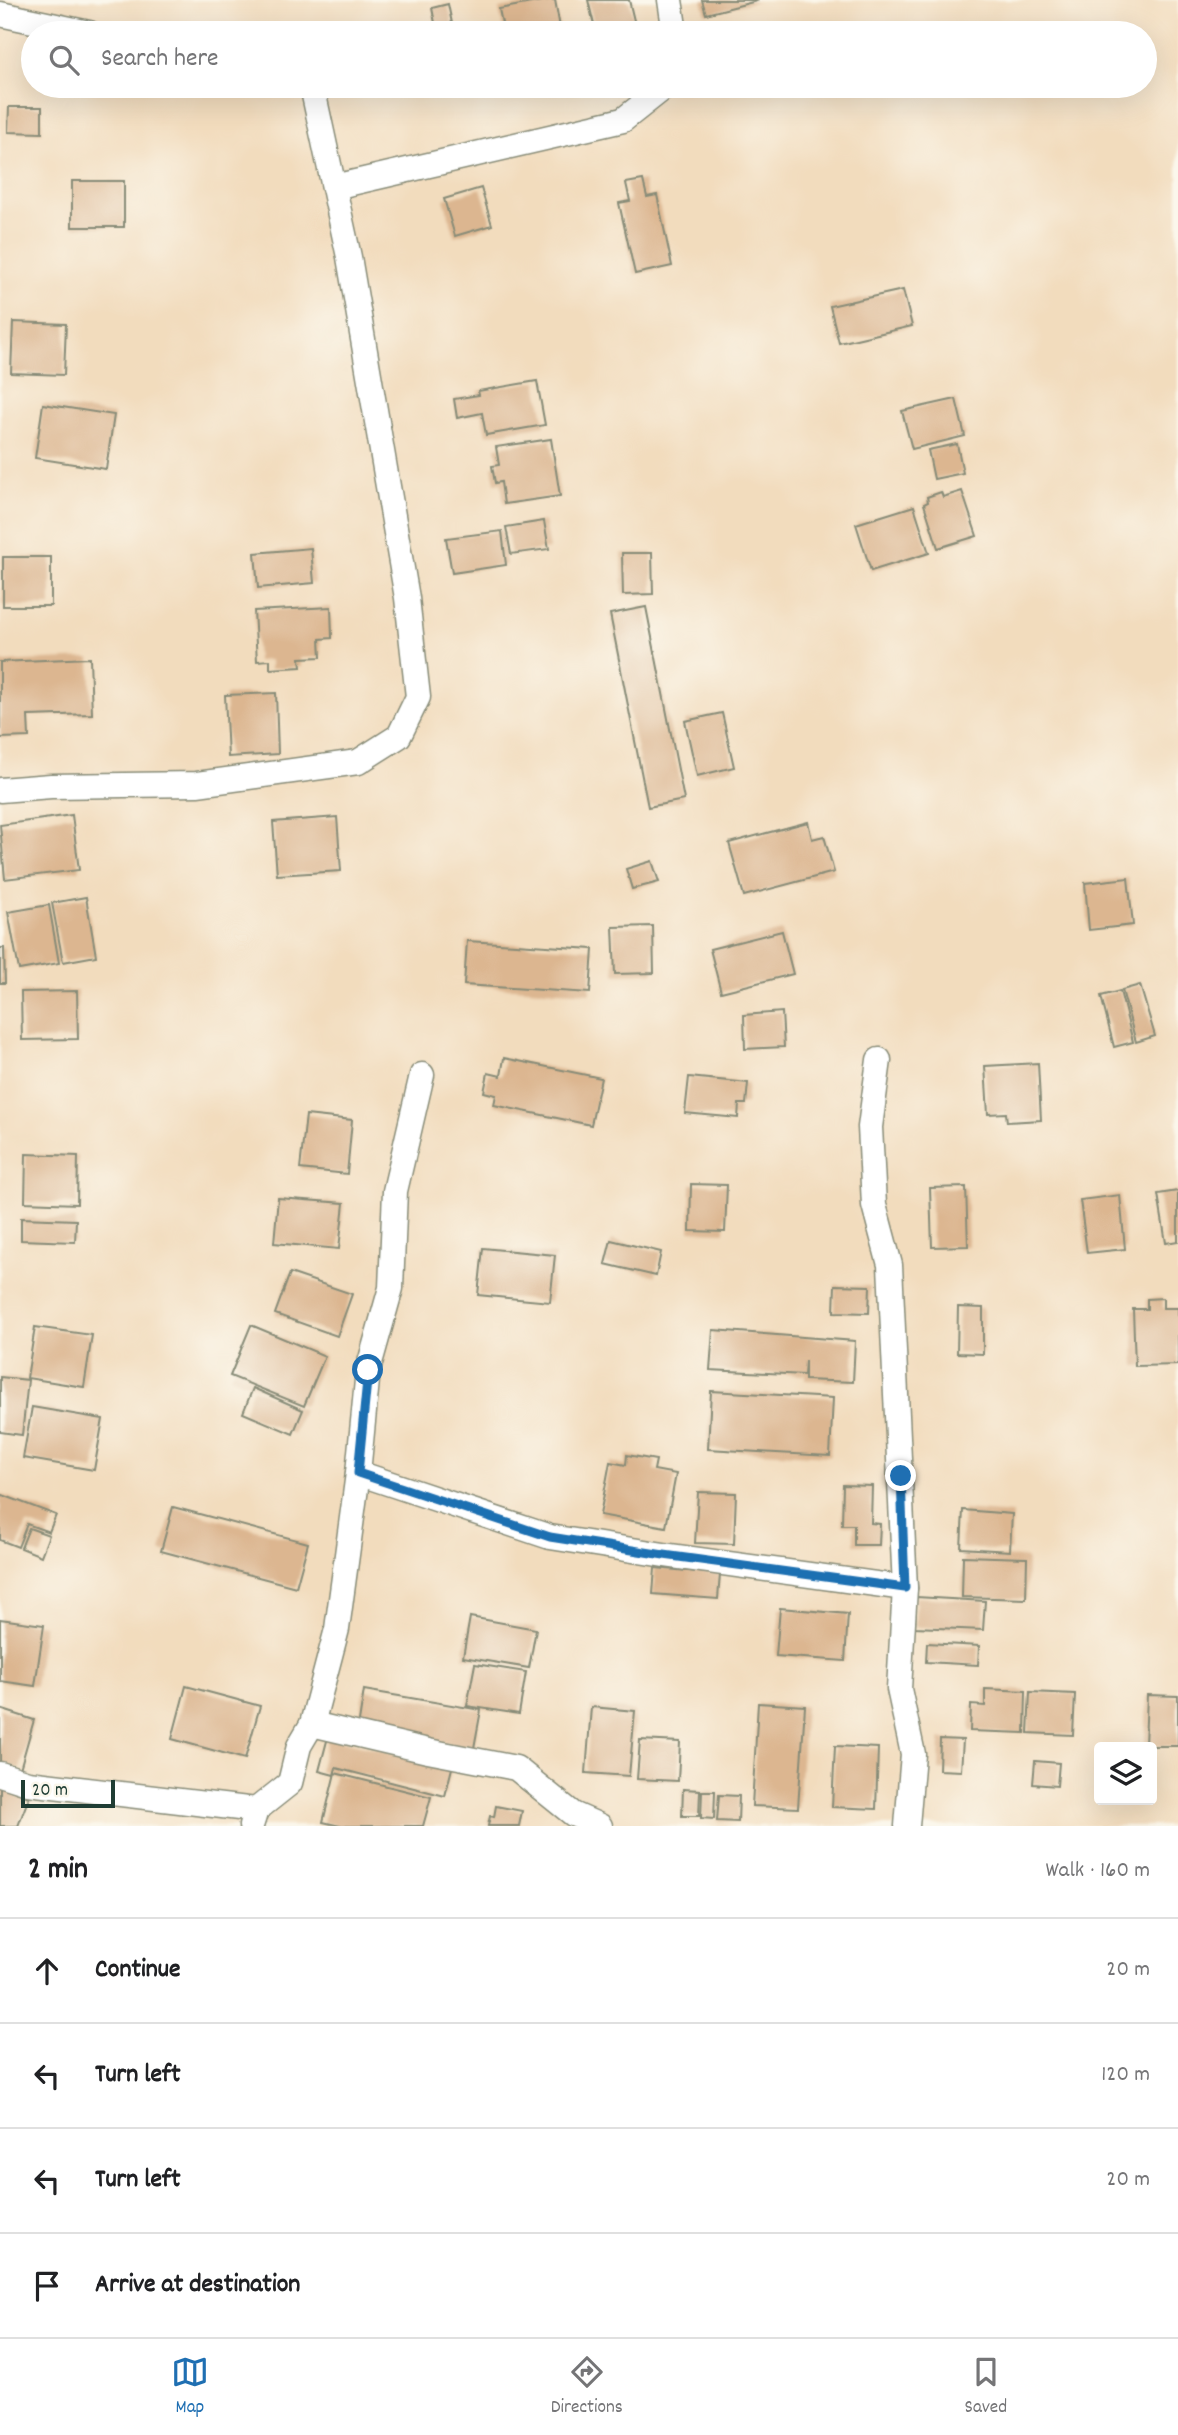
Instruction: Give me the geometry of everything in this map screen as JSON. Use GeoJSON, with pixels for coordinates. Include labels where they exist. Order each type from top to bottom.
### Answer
{"type":"FeatureCollection","features":[{"type":"Feature","properties":{"kind":"street"},"geometry":{"type":"LineString","coordinates":[[670,0],[673,21]]}},
{"type":"Feature","properties":{"kind":"street"},"geometry":{"type":"LineString","coordinates":[[0,15],[30,21]]}},
{"type":"Feature","properties":{"kind":"street"},"geometry":{"type":"LineString","coordinates":[[0,790],[210,782],[358,762],[399,736],[418,697],[407,598],[352,271],[315,98]]}},
{"type":"Feature","properties":{"kind":"street"},"geometry":{"type":"LineString","coordinates":[[334,187],[623,120],[651,98]]}},
{"type":"Feature","properties":{"kind":"street"},"geometry":{"type":"LineString","coordinates":[[879,1060],[870,1127],[874,1205],[890,1265],[905,1588],[899,1689],[913,1754],[907,1826]]}},
{"type":"Feature","properties":{"kind":"street"},"geometry":{"type":"LineString","coordinates":[[0,1774],[28,1783],[253,1818],[290,1783],[299,1746],[312,1724],[337,1629],[358,1473],[368,1370],[391,1288],[395,1191],[422,1075]]}},
{"type":"Feature","properties":{"kind":"street"},"geometry":{"type":"LineString","coordinates":[[358,1473],[550,1537],[905,1588]]}},
{"type":"Feature","properties":{"kind":"street"},"geometry":{"type":"LineString","coordinates":[[312,1724],[516,1768],[573,1814],[600,1826]]}},
{"type":"Feature","properties":{"kind":"building"},"geometry":{"type":"Polygon","coordinates":[[[555,0],[559,21],[502,21],[499,9],[555,0]]]}},
{"type":"Feature","properties":{"kind":"building"},"geometry":{"type":"Polygon","coordinates":[[[588,0],[629,0],[634,21],[593,21],[588,0]]]}},
{"type":"Feature","properties":{"kind":"building"},"geometry":{"type":"Polygon","coordinates":[[[702,0],[756,0],[757,1],[706,14],[702,0]]]}},
{"type":"Feature","properties":{"kind":"building"},"geometry":{"type":"Polygon","coordinates":[[[448,4],[452,21],[435,21],[432,8],[448,4]]]}},
{"type":"Feature","properties":{"kind":"building"},"geometry":{"type":"Polygon","coordinates":[[[9,107],[42,107],[42,133],[8,132],[9,107]]]}},
{"type":"Feature","properties":{"kind":"building"},"geometry":{"type":"Polygon","coordinates":[[[643,180],[647,197],[657,195],[672,266],[635,274],[619,203],[630,201],[626,183],[643,180]]]}},
{"type":"Feature","properties":{"kind":"building"},"geometry":{"type":"Polygon","coordinates":[[[72,181],[124,181],[124,227],[72,227],[72,181]]]}},
{"type":"Feature","properties":{"kind":"building"},"geometry":{"type":"Polygon","coordinates":[[[481,188],[492,225],[455,236],[444,199],[481,188]]]}},
{"type":"Feature","properties":{"kind":"building"},"geometry":{"type":"Polygon","coordinates":[[[903,290],[912,326],[839,343],[830,306],[903,290]]]}},
{"type":"Feature","properties":{"kind":"building"},"geometry":{"type":"Polygon","coordinates":[[[13,322],[66,324],[64,375],[11,373],[13,322]]]}},
{"type":"Feature","properties":{"kind":"building"},"geometry":{"type":"Polygon","coordinates":[[[537,381],[545,425],[486,435],[482,413],[457,418],[454,399],[479,395],[478,391],[537,381]]]}},
{"type":"Feature","properties":{"kind":"building"},"geometry":{"type":"Polygon","coordinates":[[[956,399],[965,436],[912,449],[902,411],[956,399]]]}},
{"type":"Feature","properties":{"kind":"building"},"geometry":{"type":"Polygon","coordinates":[[[43,404],[114,415],[106,469],[35,458],[43,404]]]}},
{"type":"Feature","properties":{"kind":"building"},"geometry":{"type":"Polygon","coordinates":[[[551,439],[560,496],[504,504],[501,482],[495,483],[492,466],[499,465],[496,447],[551,439]]]}},
{"type":"Feature","properties":{"kind":"building"},"geometry":{"type":"Polygon","coordinates":[[[957,444],[963,473],[934,479],[928,450],[957,444]]]}},
{"type":"Feature","properties":{"kind":"building"},"geometry":{"type":"Polygon","coordinates":[[[962,491],[977,536],[938,548],[924,504],[928,502],[927,497],[941,492],[943,497],[962,491]]]}},
{"type":"Feature","properties":{"kind":"building"},"geometry":{"type":"Polygon","coordinates":[[[914,506],[929,553],[871,571],[856,524],[914,506]]]}},
{"type":"Feature","properties":{"kind":"building"},"geometry":{"type":"Polygon","coordinates":[[[544,521],[549,549],[511,554],[506,527],[544,521]]]}},
{"type":"Feature","properties":{"kind":"building"},"geometry":{"type":"Polygon","coordinates":[[[502,531],[506,565],[452,573],[446,538],[502,531]]]}},
{"type":"Feature","properties":{"kind":"building"},"geometry":{"type":"Polygon","coordinates":[[[311,548],[314,583],[258,588],[255,553],[311,548]]]}},
{"type":"Feature","properties":{"kind":"building"},"geometry":{"type":"Polygon","coordinates":[[[622,553],[652,553],[653,594],[623,595],[622,553]]]}},
{"type":"Feature","properties":{"kind":"building"},"geometry":{"type":"Polygon","coordinates":[[[3,557],[51,557],[51,606],[3,606],[3,557]]]}},
{"type":"Feature","properties":{"kind":"building"},"geometry":{"type":"Polygon","coordinates":[[[331,607],[332,638],[320,639],[321,657],[300,658],[301,667],[270,669],[270,660],[257,661],[254,611],[331,607]]]}},
{"type":"Feature","properties":{"kind":"building"},"geometry":{"type":"Polygon","coordinates":[[[646,607],[684,800],[648,807],[610,614],[646,607]]]}},
{"type":"Feature","properties":{"kind":"building"},"geometry":{"type":"Polygon","coordinates":[[[90,658],[92,714],[28,716],[29,737],[0,738],[0,662],[90,658]]]}},
{"type":"Feature","properties":{"kind":"building"},"geometry":{"type":"Polygon","coordinates":[[[276,693],[278,754],[228,757],[225,695],[276,693]]]}},
{"type":"Feature","properties":{"kind":"building"},"geometry":{"type":"Polygon","coordinates":[[[722,713],[734,767],[697,776],[685,721],[722,713]]]}},
{"type":"Feature","properties":{"kind":"building"},"geometry":{"type":"Polygon","coordinates":[[[72,815],[79,870],[5,879],[0,825],[72,815]]]}},
{"type":"Feature","properties":{"kind":"building"},"geometry":{"type":"Polygon","coordinates":[[[337,817],[341,871],[277,875],[273,822],[337,817]]]}},
{"type":"Feature","properties":{"kind":"building"},"geometry":{"type":"Polygon","coordinates":[[[808,822],[812,839],[824,836],[834,872],[744,896],[729,843],[808,822]]]}},
{"type":"Feature","properties":{"kind":"building"},"geometry":{"type":"Polygon","coordinates":[[[652,861],[659,882],[632,889],[626,869],[652,861]]]}},
{"type":"Feature","properties":{"kind":"building"},"geometry":{"type":"Polygon","coordinates":[[[1128,878],[1133,925],[1089,930],[1085,883],[1128,878]]]}},
{"type":"Feature","properties":{"kind":"building"},"geometry":{"type":"Polygon","coordinates":[[[86,897],[96,956],[63,962],[52,903],[86,897]]]}},
{"type":"Feature","properties":{"kind":"building"},"geometry":{"type":"Polygon","coordinates":[[[49,905],[59,963],[19,970],[8,912],[49,905]]]}},
{"type":"Feature","properties":{"kind":"building"},"geometry":{"type":"Polygon","coordinates":[[[653,926],[654,973],[615,974],[613,927],[653,926]]]}},
{"type":"Feature","properties":{"kind":"building"},"geometry":{"type":"Polygon","coordinates":[[[782,931],[793,974],[721,992],[710,949],[782,931]]]}},
{"type":"Feature","properties":{"kind":"building"},"geometry":{"type":"Polygon","coordinates":[[[467,941],[593,949],[590,993],[464,985],[467,941]]]}},
{"type":"Feature","properties":{"kind":"building"},"geometry":{"type":"Polygon","coordinates":[[[0,948],[4,948],[5,983],[0,983],[0,948]]]}},
{"type":"Feature","properties":{"kind":"building"},"geometry":{"type":"Polygon","coordinates":[[[1140,985],[1155,1036],[1136,1042],[1122,990],[1140,985]]]}},
{"type":"Feature","properties":{"kind":"building"},"geometry":{"type":"Polygon","coordinates":[[[77,991],[78,1039],[22,1040],[21,992],[77,991]]]}},
{"type":"Feature","properties":{"kind":"building"},"geometry":{"type":"Polygon","coordinates":[[[1120,991],[1133,1042],[1114,1047],[1101,996],[1120,991]]]}},
{"type":"Feature","properties":{"kind":"building"},"geometry":{"type":"Polygon","coordinates":[[[782,1012],[784,1047],[745,1049],[744,1015],[782,1012]]]}},
{"type":"Feature","properties":{"kind":"building"},"geometry":{"type":"Polygon","coordinates":[[[504,1058],[601,1078],[591,1125],[494,1105],[496,1095],[484,1092],[488,1073],[501,1076],[504,1058]]]}},
{"type":"Feature","properties":{"kind":"building"},"geometry":{"type":"Polygon","coordinates":[[[1038,1063],[1041,1120],[1007,1122],[1006,1113],[988,1114],[985,1066],[1038,1063]]]}},
{"type":"Feature","properties":{"kind":"building"},"geometry":{"type":"Polygon","coordinates":[[[689,1077],[748,1083],[746,1104],[739,1104],[738,1118],[685,1113],[689,1077]]]}},
{"type":"Feature","properties":{"kind":"building"},"geometry":{"type":"Polygon","coordinates":[[[306,1115],[352,1120],[347,1174],[300,1169],[306,1115]]]}},
{"type":"Feature","properties":{"kind":"building"},"geometry":{"type":"Polygon","coordinates":[[[26,1154],[78,1156],[77,1204],[25,1202],[26,1154]]]}},
{"type":"Feature","properties":{"kind":"building"},"geometry":{"type":"Polygon","coordinates":[[[691,1184],[727,1185],[725,1232],[690,1231],[691,1184]]]}},
{"type":"Feature","properties":{"kind":"building"},"geometry":{"type":"Polygon","coordinates":[[[966,1187],[968,1246],[932,1247],[930,1188],[966,1187]]]}},
{"type":"Feature","properties":{"kind":"building"},"geometry":{"type":"Polygon","coordinates":[[[1178,1191],[1178,1241],[1166,1243],[1158,1194],[1178,1191]]]}},
{"type":"Feature","properties":{"kind":"building"},"geometry":{"type":"Polygon","coordinates":[[[1120,1195],[1125,1249],[1087,1253],[1080,1200],[1120,1195]]]}},
{"type":"Feature","properties":{"kind":"building"},"geometry":{"type":"Polygon","coordinates":[[[278,1198],[344,1203],[339,1249],[274,1243],[278,1198]]]}},
{"type":"Feature","properties":{"kind":"building"},"geometry":{"type":"Polygon","coordinates":[[[21,1218],[76,1220],[75,1242],[21,1240],[21,1218]]]}},
{"type":"Feature","properties":{"kind":"building"},"geometry":{"type":"Polygon","coordinates":[[[611,1240],[661,1252],[656,1276],[605,1264],[611,1240]]]}},
{"type":"Feature","properties":{"kind":"building"},"geometry":{"type":"Polygon","coordinates":[[[483,1248],[555,1255],[550,1302],[478,1295],[483,1248]]]}},
{"type":"Feature","properties":{"kind":"building"},"geometry":{"type":"Polygon","coordinates":[[[290,1273],[352,1294],[337,1336],[275,1314],[290,1273]]]}},
{"type":"Feature","properties":{"kind":"building"},"geometry":{"type":"Polygon","coordinates":[[[835,1285],[870,1286],[869,1313],[834,1312],[835,1285]]]}},
{"type":"Feature","properties":{"kind":"building"},"geometry":{"type":"Polygon","coordinates":[[[1163,1298],[1163,1308],[1178,1308],[1178,1365],[1135,1366],[1133,1309],[1147,1309],[1147,1299],[1163,1298]]]}},
{"type":"Feature","properties":{"kind":"building"},"geometry":{"type":"Polygon","coordinates":[[[958,1307],[983,1308],[983,1354],[957,1353],[958,1307]]]}},
{"type":"Feature","properties":{"kind":"building"},"geometry":{"type":"Polygon","coordinates":[[[251,1325],[325,1356],[304,1406],[230,1376],[251,1325]]]}},
{"type":"Feature","properties":{"kind":"building"},"geometry":{"type":"Polygon","coordinates":[[[35,1327],[92,1335],[84,1387],[27,1378],[35,1327]]]}},
{"type":"Feature","properties":{"kind":"building"},"geometry":{"type":"Polygon","coordinates":[[[713,1330],[855,1341],[853,1382],[805,1380],[805,1361],[804,1375],[710,1370],[713,1330]]]}},
{"type":"Feature","properties":{"kind":"building"},"geometry":{"type":"Polygon","coordinates":[[[0,1377],[28,1380],[22,1435],[0,1432],[0,1377]]]}},
{"type":"Feature","properties":{"kind":"building"},"geometry":{"type":"Polygon","coordinates":[[[253,1388],[303,1410],[293,1434],[243,1413],[253,1388]]]}},
{"type":"Feature","properties":{"kind":"building"},"geometry":{"type":"Polygon","coordinates":[[[711,1391],[833,1398],[830,1456],[708,1449],[711,1391]]]}},
{"type":"Feature","properties":{"kind":"building"},"geometry":{"type":"Polygon","coordinates":[[[32,1407],[103,1419],[94,1470],[23,1458],[32,1407]]]}},
{"type":"Feature","properties":{"kind":"building"},"geometry":{"type":"Polygon","coordinates":[[[627,1455],[656,1460],[654,1470],[676,1474],[666,1527],[600,1515],[610,1462],[626,1465],[627,1455]]]}},
{"type":"Feature","properties":{"kind":"building"},"geometry":{"type":"Polygon","coordinates":[[[843,1485],[872,1486],[871,1523],[880,1524],[879,1545],[854,1545],[854,1525],[842,1525],[843,1485]]]}},
{"type":"Feature","properties":{"kind":"building"},"geometry":{"type":"Polygon","coordinates":[[[698,1492],[736,1493],[734,1544],[695,1543],[698,1492]]]}},
{"type":"Feature","properties":{"kind":"building"},"geometry":{"type":"Polygon","coordinates":[[[0,1494],[56,1515],[49,1532],[27,1524],[18,1547],[0,1540],[0,1494]]]}},
{"type":"Feature","properties":{"kind":"building"},"geometry":{"type":"Polygon","coordinates":[[[173,1507],[308,1543],[296,1587],[161,1551],[173,1507]]]}},
{"type":"Feature","properties":{"kind":"building"},"geometry":{"type":"Polygon","coordinates":[[[963,1510],[1012,1514],[1010,1551],[961,1548],[963,1510]]]}},
{"type":"Feature","properties":{"kind":"building"},"geometry":{"type":"Polygon","coordinates":[[[29,1528],[49,1535],[41,1556],[21,1548],[29,1528]]]}},
{"type":"Feature","properties":{"kind":"building"},"geometry":{"type":"Polygon","coordinates":[[[963,1556],[1027,1558],[1026,1599],[962,1597],[963,1556]]]}},
{"type":"Feature","properties":{"kind":"building"},"geometry":{"type":"Polygon","coordinates":[[[655,1568],[720,1574],[718,1599],[653,1594],[655,1568]]]}},
{"type":"Feature","properties":{"kind":"building"},"geometry":{"type":"Polygon","coordinates":[[[916,1597],[985,1601],[983,1630],[915,1627],[916,1597]]]}},
{"type":"Feature","properties":{"kind":"building"},"geometry":{"type":"Polygon","coordinates":[[[780,1608],[848,1614],[845,1661],[776,1656],[780,1608]]]}},
{"type":"Feature","properties":{"kind":"building"},"geometry":{"type":"Polygon","coordinates":[[[470,1617],[536,1629],[529,1668],[463,1657],[470,1617]]]}},
{"type":"Feature","properties":{"kind":"building"},"geometry":{"type":"Polygon","coordinates":[[[0,1619],[44,1625],[35,1686],[0,1681],[0,1619]]]}},
{"type":"Feature","properties":{"kind":"building"},"geometry":{"type":"Polygon","coordinates":[[[927,1643],[979,1646],[978,1665],[926,1662],[927,1643]]]}},
{"type":"Feature","properties":{"kind":"building"},"geometry":{"type":"Polygon","coordinates":[[[475,1664],[526,1672],[519,1714],[467,1706],[475,1664]]]}},
{"type":"Feature","properties":{"kind":"building"},"geometry":{"type":"Polygon","coordinates":[[[186,1686],[260,1706],[245,1759],[172,1739],[186,1686]]]}},
{"type":"Feature","properties":{"kind":"building"},"geometry":{"type":"Polygon","coordinates":[[[985,1689],[1026,1691],[1025,1733],[970,1731],[971,1705],[985,1706],[985,1689]]]}},
{"type":"Feature","properties":{"kind":"building"},"geometry":{"type":"Polygon","coordinates":[[[364,1690],[481,1710],[474,1748],[358,1728],[364,1690]]]}},
{"type":"Feature","properties":{"kind":"building"},"geometry":{"type":"Polygon","coordinates":[[[1030,1692],[1075,1694],[1073,1735],[1028,1733],[1030,1692]]]}},
{"type":"Feature","properties":{"kind":"building"},"geometry":{"type":"Polygon","coordinates":[[[1147,1695],[1178,1696],[1178,1746],[1157,1746],[1157,1742],[1145,1742],[1147,1695]]]}},
{"type":"Feature","properties":{"kind":"building"},"geometry":{"type":"Polygon","coordinates":[[[758,1703],[805,1706],[798,1808],[752,1806],[758,1703]]]}},
{"type":"Feature","properties":{"kind":"building"},"geometry":{"type":"Polygon","coordinates":[[[591,1707],[635,1711],[629,1776],[586,1773],[591,1707]]]}},
{"type":"Feature","properties":{"kind":"building"},"geometry":{"type":"Polygon","coordinates":[[[0,1709],[34,1720],[20,1769],[0,1763],[0,1709]]]}},
{"type":"Feature","properties":{"kind":"building"},"geometry":{"type":"Polygon","coordinates":[[[328,1737],[452,1768],[445,1796],[336,1768],[334,1775],[319,1771],[328,1737]]]}},
{"type":"Feature","properties":{"kind":"building"},"geometry":{"type":"Polygon","coordinates":[[[940,1739],[963,1740],[961,1771],[939,1770],[940,1739]]]}},
{"type":"Feature","properties":{"kind":"building"},"geometry":{"type":"Polygon","coordinates":[[[640,1740],[680,1742],[678,1781],[637,1779],[640,1740]]]}},
{"type":"Feature","properties":{"kind":"building"},"geometry":{"type":"Polygon","coordinates":[[[835,1746],[878,1748],[876,1809],[832,1807],[835,1746]]]}},
{"type":"Feature","properties":{"kind":"building"},"geometry":{"type":"Polygon","coordinates":[[[1035,1761],[1059,1763],[1057,1786],[1033,1784],[1035,1761]]]}},
{"type":"Feature","properties":{"kind":"building"},"geometry":{"type":"Polygon","coordinates":[[[335,1773],[431,1797],[423,1826],[340,1826],[323,1822],[335,1773]]]}},
{"type":"Feature","properties":{"kind":"building"},"geometry":{"type":"Polygon","coordinates":[[[0,1786],[29,1797],[18,1826],[0,1826],[0,1786]]]}},
{"type":"Feature","properties":{"kind":"building"},"geometry":{"type":"Polygon","coordinates":[[[683,1789],[700,1790],[699,1816],[682,1816],[683,1789]]]}},
{"type":"Feature","properties":{"kind":"building"},"geometry":{"type":"Polygon","coordinates":[[[702,1791],[715,1791],[714,1819],[701,1818],[702,1791]]]}},
{"type":"Feature","properties":{"kind":"building"},"geometry":{"type":"Polygon","coordinates":[[[719,1795],[739,1796],[738,1822],[717,1821],[719,1795]]]}},
{"type":"Feature","properties":{"kind":"building"},"geometry":{"type":"Polygon","coordinates":[[[496,1806],[522,1811],[519,1826],[488,1826],[490,1816],[494,1817],[496,1806]]]}},
{"type":"Feature","properties":{"kind":"route"},"geometry":{"type":"LineString","coordinates":[[368,1370],[358,1473],[550,1537],[905,1588],[901,1476]]}}]}
